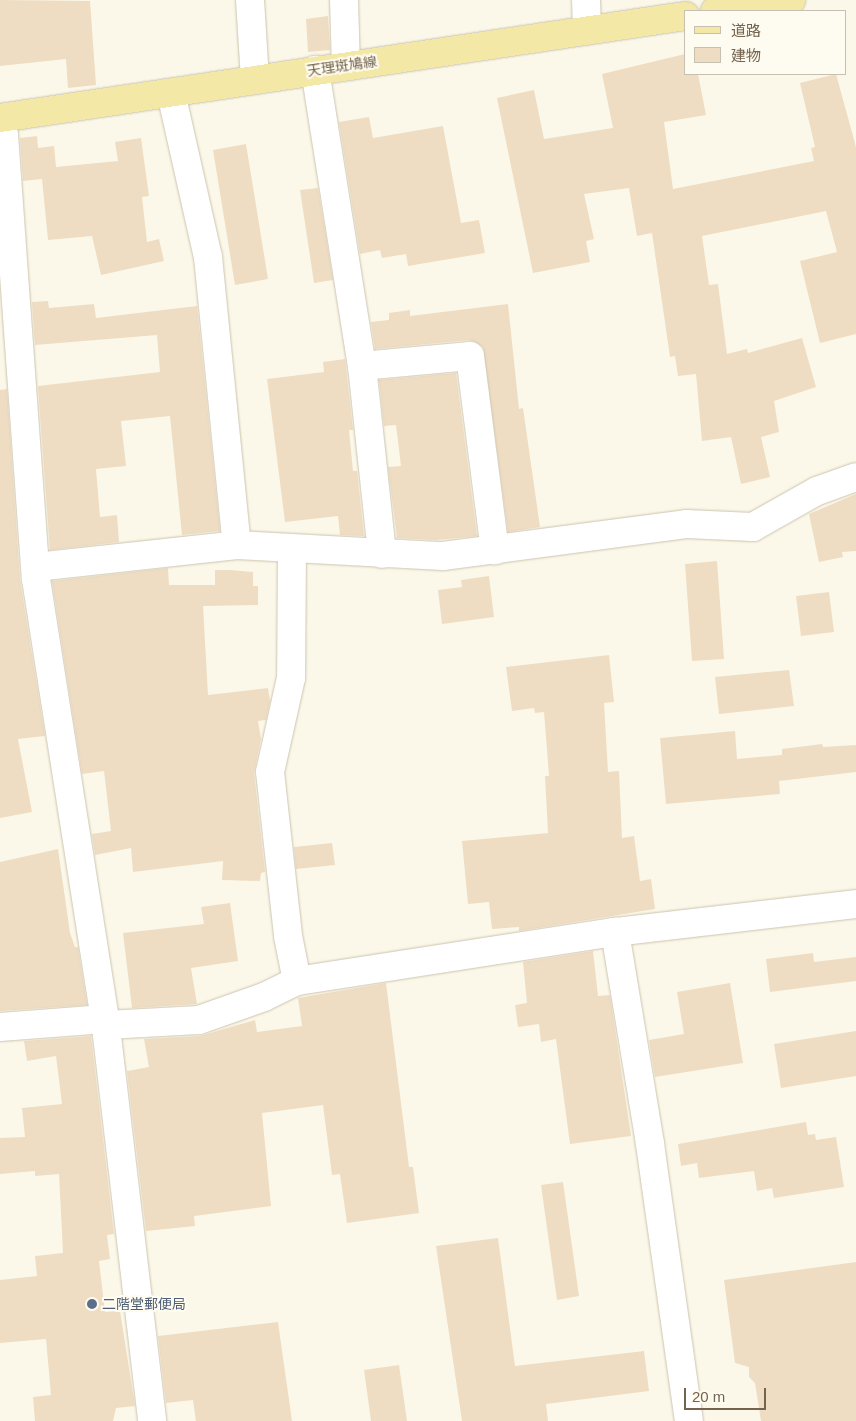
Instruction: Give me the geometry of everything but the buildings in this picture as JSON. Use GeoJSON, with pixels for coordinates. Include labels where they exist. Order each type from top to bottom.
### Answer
{"type":"FeatureCollection","features":[{"type":"Feature","properties":{"kind":"main road"},"geometry":{"type":"LineString","coordinates":[[723,10],[791,0]]}},
{"type":"Feature","properties":{"kind":"main road","name":"天理斑鳩線"},"geometry":{"type":"LineString","coordinates":[[0,118],[684,16]]}},
{"type":"Feature","properties":{"kind":"street"},"geometry":{"type":"LineString","coordinates":[[250,0],[255,79]]}},
{"type":"Feature","properties":{"kind":"street"},"geometry":{"type":"LineString","coordinates":[[344,0],[346,66]]}},
{"type":"Feature","properties":{"kind":"street"},"geometry":{"type":"LineString","coordinates":[[586,0],[587,30]]}},
{"type":"Feature","properties":{"kind":"street"},"geometry":{"type":"LineString","coordinates":[[316,70],[362,366],[382,554]]}},
{"type":"Feature","properties":{"kind":"street"},"geometry":{"type":"LineString","coordinates":[[171,93],[208,257],[237,545]]}},
{"type":"Feature","properties":{"kind":"street"},"geometry":{"type":"LineString","coordinates":[[0,130],[4,135],[36,567],[106,1022],[152,1421]]}},
{"type":"Feature","properties":{"kind":"street"},"geometry":{"type":"LineString","coordinates":[[362,366],[470,356],[495,550]]}},
{"type":"Feature","properties":{"kind":"street"},"geometry":{"type":"LineString","coordinates":[[36,567],[237,545],[443,556],[686,524],[753,526],[818,491],[856,477]]}},
{"type":"Feature","properties":{"kind":"street"},"geometry":{"type":"LineString","coordinates":[[292,549],[291,678],[270,772],[288,936],[297,981]]}},
{"type":"Feature","properties":{"kind":"street"},"geometry":{"type":"LineString","coordinates":[[0,1027],[199,1020],[264,997],[297,981],[615,932],[856,904]]}},
{"type":"Feature","properties":{"kind":"street"},"geometry":{"type":"LineString","coordinates":[[615,932],[650,1144],[689,1421]]}},
{"type":"Feature","properties":{"kind":"place","name":"二階堂郵便局"},"geometry":{"type":"Point","coordinates":[92,1304]}}]}
